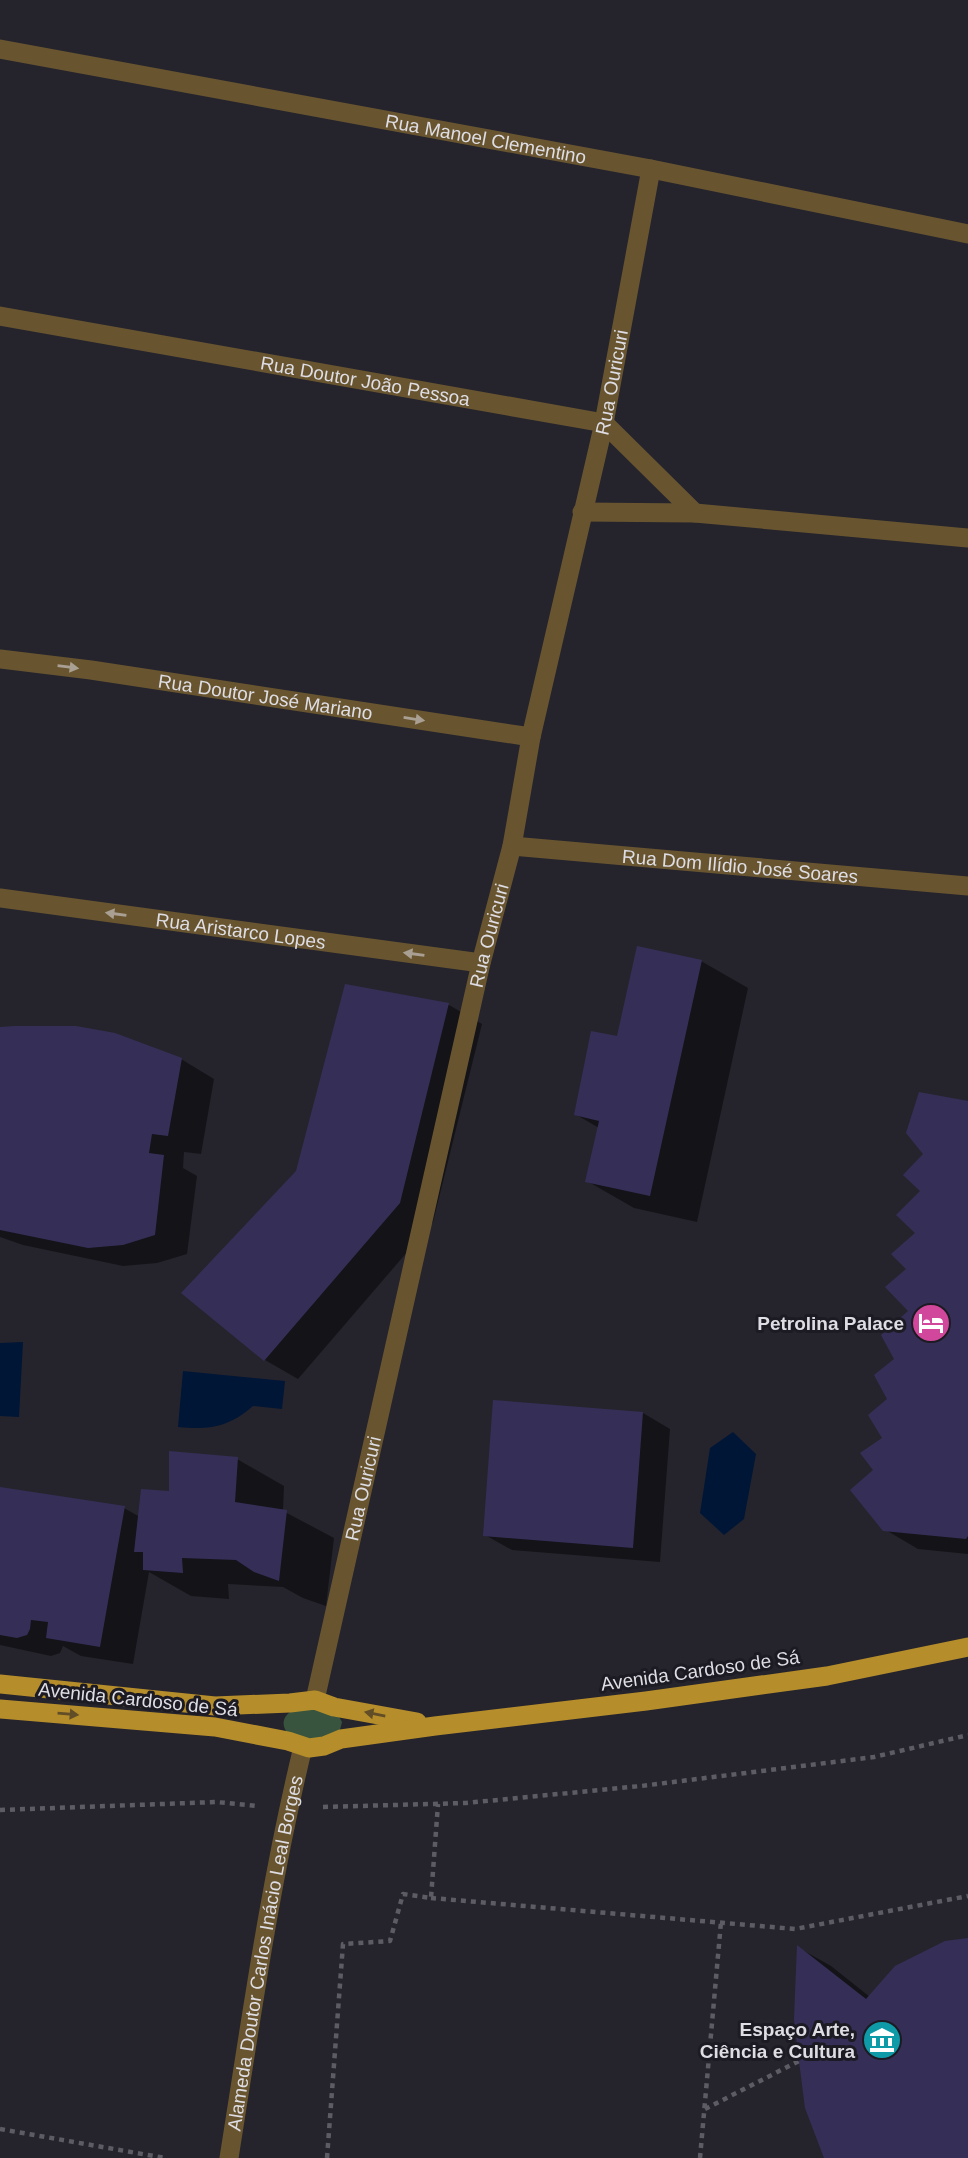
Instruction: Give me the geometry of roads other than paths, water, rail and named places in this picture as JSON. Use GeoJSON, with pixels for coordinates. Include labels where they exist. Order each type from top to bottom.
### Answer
{"type":"FeatureCollection","features":[{"type":"Feature","properties":{"kind":"highway","name":"Avenida Cardoso de Sá"},"geometry":{"type":"LineString","coordinates":[[0,1709],[215,1727],[296,1744],[324,1746],[341,1739],[827,1676],[968,1647]]}},
{"type":"Feature","properties":{"kind":"highway","name":"Avenida Cardoso de Sá"},"geometry":{"type":"LineString","coordinates":[[0,1684],[215,1706],[315,1700],[334,1707],[435,1726]]}},
{"type":"Feature","properties":{"kind":"highway"},"geometry":{"type":"LineString","coordinates":[[290,1703],[281,1709],[276,1722],[278,1730],[296,1744]]}},
{"type":"Feature","properties":{"kind":"highway"},"geometry":{"type":"LineString","coordinates":[[334,1707],[343,1715],[346,1724],[341,1739]]}},
{"type":"Feature","properties":{"kind":"street","name":"Rua Manoel Clementino"},"geometry":{"type":"LineString","coordinates":[[0,49],[651,169],[968,234]]}},
{"type":"Feature","properties":{"kind":"street","name":"Rua Ouricuri"},"geometry":{"type":"LineString","coordinates":[[315,1700],[481,964],[512,846],[531,737],[604,423],[651,169]]}},
{"type":"Feature","properties":{"kind":"street","name":"Rua Doutor João Pessoa"},"geometry":{"type":"LineString","coordinates":[[0,316],[604,423]]}},
{"type":"Feature","properties":{"kind":"street"},"geometry":{"type":"LineString","coordinates":[[604,423],[695,513]]}},
{"type":"Feature","properties":{"kind":"street"},"geometry":{"type":"LineString","coordinates":[[582,512],[695,513],[968,538]]}},
{"type":"Feature","properties":{"kind":"street","name":"Rua Doutor José Mariano"},"geometry":{"type":"LineString","coordinates":[[0,659],[91,670],[531,737]]}},
{"type":"Feature","properties":{"kind":"street","name":"Rua Dom Ilídio José Soares"},"geometry":{"type":"LineString","coordinates":[[512,846],[968,886]]}},
{"type":"Feature","properties":{"kind":"street","name":"Rua Aristarco Lopes"},"geometry":{"type":"LineString","coordinates":[[0,898],[481,964]]}},
{"type":"Feature","properties":{"kind":"street","name":"Alameda Doutor Carlos Inácio Leal Borges"},"geometry":{"type":"LineString","coordinates":[[229,2158],[270,1901],[288,1808],[296,1744]]}},
{"type":"Feature","properties":{"kind":"water"},"geometry":{"type":"Polygon","coordinates":[[[23,1342],[19,1417],[0,1416],[0,1343],[23,1342]]]}},
{"type":"Feature","properties":{"kind":"water"},"geometry":{"type":"Polygon","coordinates":[[[183,1371],[285,1381],[282,1409],[253,1406],[236,1419],[218,1426],[178,1427],[183,1371]]]}},
{"type":"Feature","properties":{"kind":"water"},"geometry":{"type":"Polygon","coordinates":[[[733,1432],[756,1454],[744,1519],[724,1535],[700,1513],[710,1448],[733,1432]]]}},
{"type":"Feature","properties":{"kind":"place","name":"Petrolina Palace"},"geometry":{"type":"Point","coordinates":[931,1323]}},
{"type":"Feature","properties":{"kind":"place","name":"Espaço Arte, Ciência e Cultura"},"geometry":{"type":"Point","coordinates":[882,2040]}}]}
